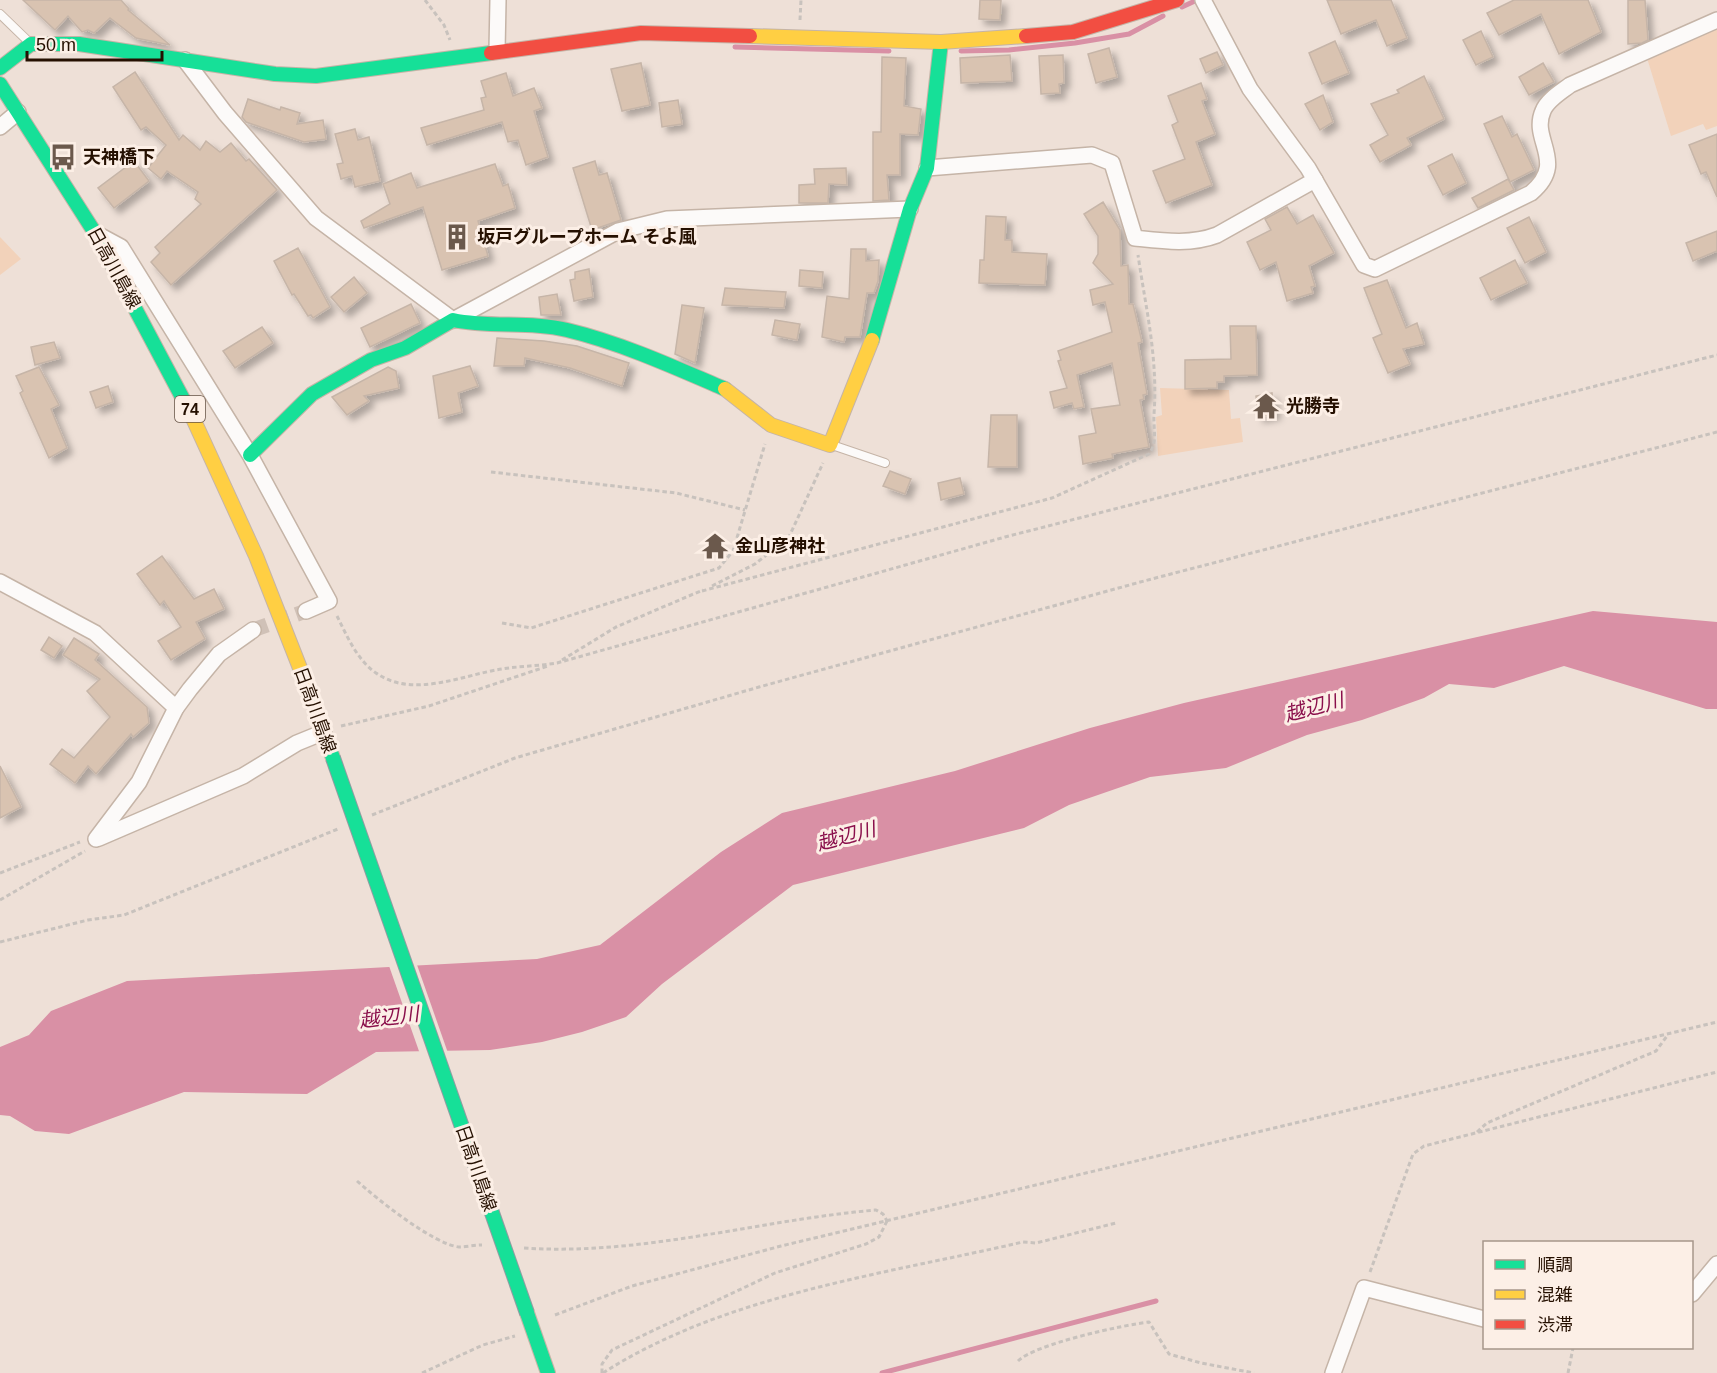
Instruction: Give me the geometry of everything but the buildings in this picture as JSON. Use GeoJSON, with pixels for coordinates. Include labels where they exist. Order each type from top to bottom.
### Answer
{"type":"FeatureCollection","features":[{"type":"Feature","properties":{"kind":"street"},"geometry":{"type":"LineString","coordinates":[[497,51],[498,0]]}},
{"type":"Feature","properties":{"kind":"street"},"geometry":{"type":"LineString","coordinates":[[0,68],[31,44],[80,44],[275,74],[316,76],[640,33],[941,42],[1073,32],[1161,7],[1177,0]]}},
{"type":"Feature","properties":{"kind":"street"},"geometry":{"type":"LineString","coordinates":[[1204,1],[1250,89],[1315,180],[1364,265],[1375,269],[1453,233],[1531,193],[1541,185],[1548,164],[1541,120],[1543,110],[1549,102],[1570,86],[1717,20]]}},
{"type":"Feature","properties":{"kind":"street"},"geometry":{"type":"LineString","coordinates":[[185,60],[225,113],[316,218],[453,320],[471,324],[566,329],[639,353],[730,390],[771,425],[830,445],[866,363],[891,285],[910,209],[927,168],[941,42]]}},
{"type":"Feature","properties":{"kind":"street","name":"日高川島線"},"geometry":{"type":"LineString","coordinates":[[0,84],[94,232],[191,411],[259,560],[324,732],[548,1373]]}},
{"type":"Feature","properties":{"kind":"street"},"geometry":{"type":"LineString","coordinates":[[0,127],[18,111]]}},
{"type":"Feature","properties":{"kind":"street"},"geometry":{"type":"LineString","coordinates":[[927,168],[1092,155],[1112,163],[1136,238],[1171,242],[1203,240],[1315,180]]}},
{"type":"Feature","properties":{"kind":"street"},"geometry":{"type":"LineString","coordinates":[[250,455],[312,394],[371,360],[405,348],[568,256],[628,228],[667,219],[910,209]]}},
{"type":"Feature","properties":{"kind":"street"},"geometry":{"type":"LineString","coordinates":[[94,232],[121,247],[250,455],[329,601],[306,611]]}},
{"type":"Feature","properties":{"kind":"street"},"geometry":{"type":"LineString","coordinates":[[0,582],[95,633],[176,708]]}},
{"type":"Feature","properties":{"kind":"street"},"geometry":{"type":"LineString","coordinates":[[96,839],[139,782],[176,708],[219,654],[253,630]]}},
{"type":"Feature","properties":{"kind":"street"},"geometry":{"type":"LineString","coordinates":[[96,839],[243,776],[297,743],[324,732]]}},
{"type":"Feature","properties":{"kind":"street"},"geometry":{"type":"LineString","coordinates":[[1693,1293],[1717,1264]]}},
{"type":"Feature","properties":{"kind":"street"},"geometry":{"type":"LineString","coordinates":[[1333,1373],[1364,1288],[1483,1318]]}},
{"type":"Feature","properties":{"kind":"lane"},"geometry":{"type":"LineString","coordinates":[[0,14],[31,44]]}},
{"type":"Feature","properties":{"kind":"lane"},"geometry":{"type":"LineString","coordinates":[[830,445],[885,463]]}},
{"type":"Feature","properties":{"kind":"path"},"geometry":{"type":"LineString","coordinates":[[425,0],[444,25],[457,58]]}},
{"type":"Feature","properties":{"kind":"path"},"geometry":{"type":"LineString","coordinates":[[702,591],[1052,498],[1149,454],[1154,447],[1156,399],[1153,334],[1136,238]]}},
{"type":"Feature","properties":{"kind":"path"},"geometry":{"type":"LineString","coordinates":[[324,732],[353,722],[429,706],[557,663],[1005,537],[1717,355]]}},
{"type":"Feature","properties":{"kind":"path"},"geometry":{"type":"LineString","coordinates":[[502,623],[531,628],[719,568],[733,552],[771,425]]}},
{"type":"Feature","properties":{"kind":"path"},"geometry":{"type":"LineString","coordinates":[[367,817],[515,758],[747,690],[1144,580],[1717,432]]}},
{"type":"Feature","properties":{"kind":"path"},"geometry":{"type":"LineString","coordinates":[[329,601],[362,660],[375,673],[391,681],[423,685],[502,668],[557,663],[616,627],[702,591],[755,564],[789,537],[830,445]]}},
{"type":"Feature","properties":{"kind":"path"},"geometry":{"type":"LineString","coordinates":[[490,472],[676,493],[745,510]]}},
{"type":"Feature","properties":{"kind":"path"},"geometry":{"type":"LineString","coordinates":[[0,942],[88,920],[124,915],[345,826]]}},
{"type":"Feature","properties":{"kind":"path"},"geometry":{"type":"LineString","coordinates":[[0,873],[76,843],[96,839]]}},
{"type":"Feature","properties":{"kind":"path"},"geometry":{"type":"LineString","coordinates":[[0,900],[82,854],[96,839]]}},
{"type":"Feature","properties":{"kind":"path"},"geometry":{"type":"LineString","coordinates":[[555,1315],[632,1286],[678,1273],[1292,1122],[1717,1022]]}},
{"type":"Feature","properties":{"kind":"path"},"geometry":{"type":"LineString","coordinates":[[1476,1134],[1487,1123],[1656,1051],[1667,1035]]}},
{"type":"Feature","properties":{"kind":"path"},"geometry":{"type":"LineString","coordinates":[[1364,1288],[1413,1154],[1438,1141],[1476,1134],[1717,1072]]}},
{"type":"Feature","properties":{"kind":"path"},"geometry":{"type":"LineString","coordinates":[[357,1181],[384,1206],[457,1247],[491,1246]]}},
{"type":"Feature","properties":{"kind":"path"},"geometry":{"type":"LineString","coordinates":[[514,1247],[559,1251],[652,1244],[876,1210],[883,1214],[887,1221]]}},
{"type":"Feature","properties":{"kind":"path"},"geometry":{"type":"LineString","coordinates":[[602,1373],[602,1364],[612,1350],[776,1273],[866,1244],[879,1237],[887,1221]]}},
{"type":"Feature","properties":{"kind":"path"},"geometry":{"type":"LineString","coordinates":[[602,1373],[635,1353],[764,1302],[802,1291],[1023,1242],[1036,1243],[1116,1223]]}},
{"type":"Feature","properties":{"kind":"path"},"geometry":{"type":"LineString","coordinates":[[1018,1361],[1034,1350],[1132,1324],[1149,1322],[1169,1354],[1201,1363],[1254,1373]]}},
{"type":"Feature","properties":{"kind":"path"},"geometry":{"type":"LineString","coordinates":[[422,1373],[483,1346],[522,1334]]}},
{"type":"Feature","properties":{"kind":"path"},"geometry":{"type":"LineString","coordinates":[[1568,1373],[1573,1349]]}},
{"type":"Feature","properties":{"kind":"shaded area"},"geometry":{"type":"Polygon","coordinates":[[[1717,27],[1717,126],[1706,130],[1703,124],[1671,136],[1647,58],[1717,27]]]}},
{"type":"Feature","properties":{"kind":"shaded area"},"geometry":{"type":"Polygon","coordinates":[[[0,237],[21,259],[0,275],[0,237]]]}},
{"type":"Feature","properties":{"kind":"shaded area"},"geometry":{"type":"Polygon","coordinates":[[[1160,388],[1229,390],[1231,419],[1240,418],[1243,442],[1158,456],[1156,417],[1162,415],[1160,388]]]}},
{"type":"Feature","properties":{"kind":"water","name":"越辺川"},"geometry":{"type":"Polygon","coordinates":[[[1593,611],[1717,622],[1717,709],[1706,709],[1564,666],[1494,688],[1449,684],[1424,698],[1362,720],[1307,735],[1226,768],[1150,777],[1069,805],[1024,828],[793,885],[662,984],[626,1017],[582,1032],[542,1042],[490,1050],[376,1052],[307,1094],[184,1092],[69,1134],[35,1131],[10,1116],[0,1115],[0,1047],[29,1035],[51,1011],[127,981],[537,959],[600,945],[721,852],[782,813],[955,771],[1090,728],[1184,703],[1593,611]]]}},
{"type":"Feature","properties":{"kind":"pier"},"geometry":{"type":"Polygon","coordinates":[[[416,962],[448,1053],[420,1054],[388,963],[416,962]]]}},
{"type":"Feature","properties":{"kind":"waterway"},"geometry":{"type":"LineString","coordinates":[[1182,7],[1197,0]]}},
{"type":"Feature","properties":{"kind":"waterway"},"geometry":{"type":"LineString","coordinates":[[961,51],[1009,50],[1129,34],[1163,16]]}},
{"type":"Feature","properties":{"kind":"waterway"},"geometry":{"type":"LineString","coordinates":[[735,47],[889,51]]}},
{"type":"Feature","properties":{"kind":"waterway"},"geometry":{"type":"LineString","coordinates":[[882,1373],[1156,1301]]}},
{"type":"Feature","properties":{"kind":"tunnel"},"geometry":{"type":"LineString","coordinates":[[253,630],[306,611]]}},
{"type":"Feature","properties":{"kind":"traffic: fast"},"geometry":{"type":"LineString","coordinates":[[872,340],[910,209],[927,168],[941,42]]}},
{"type":"Feature","properties":{"kind":"traffic: fast"},"geometry":{"type":"LineString","coordinates":[[0,68],[31,44],[79,44],[275,74],[316,76],[491,53]]}},
{"type":"Feature","properties":{"kind":"traffic: fast"},"geometry":{"type":"LineString","coordinates":[[0,84],[95,233],[191,414]]}},
{"type":"Feature","properties":{"kind":"traffic: fast"},"geometry":{"type":"LineString","coordinates":[[250,455],[312,394],[371,360],[405,348],[453,320],[481,324],[553,327],[587,335],[667,364],[725,389]]}},
{"type":"Feature","properties":{"kind":"traffic: fast"},"geometry":{"type":"LineString","coordinates":[[307,686],[333,758]]}},
{"type":"Feature","properties":{"kind":"traffic: fast"},"geometry":{"type":"LineString","coordinates":[[333,758],[527,1313]]}},
{"type":"Feature","properties":{"kind":"traffic: fast"},"geometry":{"type":"LineString","coordinates":[[527,1313],[548,1373]]}},
{"type":"Feature","properties":{"kind":"traffic: slow"},"geometry":{"type":"LineString","coordinates":[[750,36],[941,42],[1026,36]]}},
{"type":"Feature","properties":{"kind":"traffic: slow"},"geometry":{"type":"LineString","coordinates":[[725,389],[771,425],[830,445],[872,340]]}},
{"type":"Feature","properties":{"kind":"traffic: slow"},"geometry":{"type":"LineString","coordinates":[[191,414],[256,556],[307,686]]}},
{"type":"Feature","properties":{"kind":"traffic: jam"},"geometry":{"type":"LineString","coordinates":[[1026,36],[1073,32],[1177,0]]}},
{"type":"Feature","properties":{"kind":"traffic: jam"},"geometry":{"type":"LineString","coordinates":[[491,53],[641,33],[750,36]]}},
{"type":"Feature","properties":{"kind":"place","name":"天神橋下"},"geometry":{"type":"Point","coordinates":[63,157]}},
{"type":"Feature","properties":{"kind":"place","name":"坂戸グループホーム そよ風"},"geometry":{"type":"Point","coordinates":[457,237]}},
{"type":"Feature","properties":{"kind":"place","name":"光勝寺"},"geometry":{"type":"Point","coordinates":[1266,406]}},
{"type":"Feature","properties":{"kind":"place","name":"金山彦神社"},"geometry":{"type":"Point","coordinates":[715,546]}}]}
